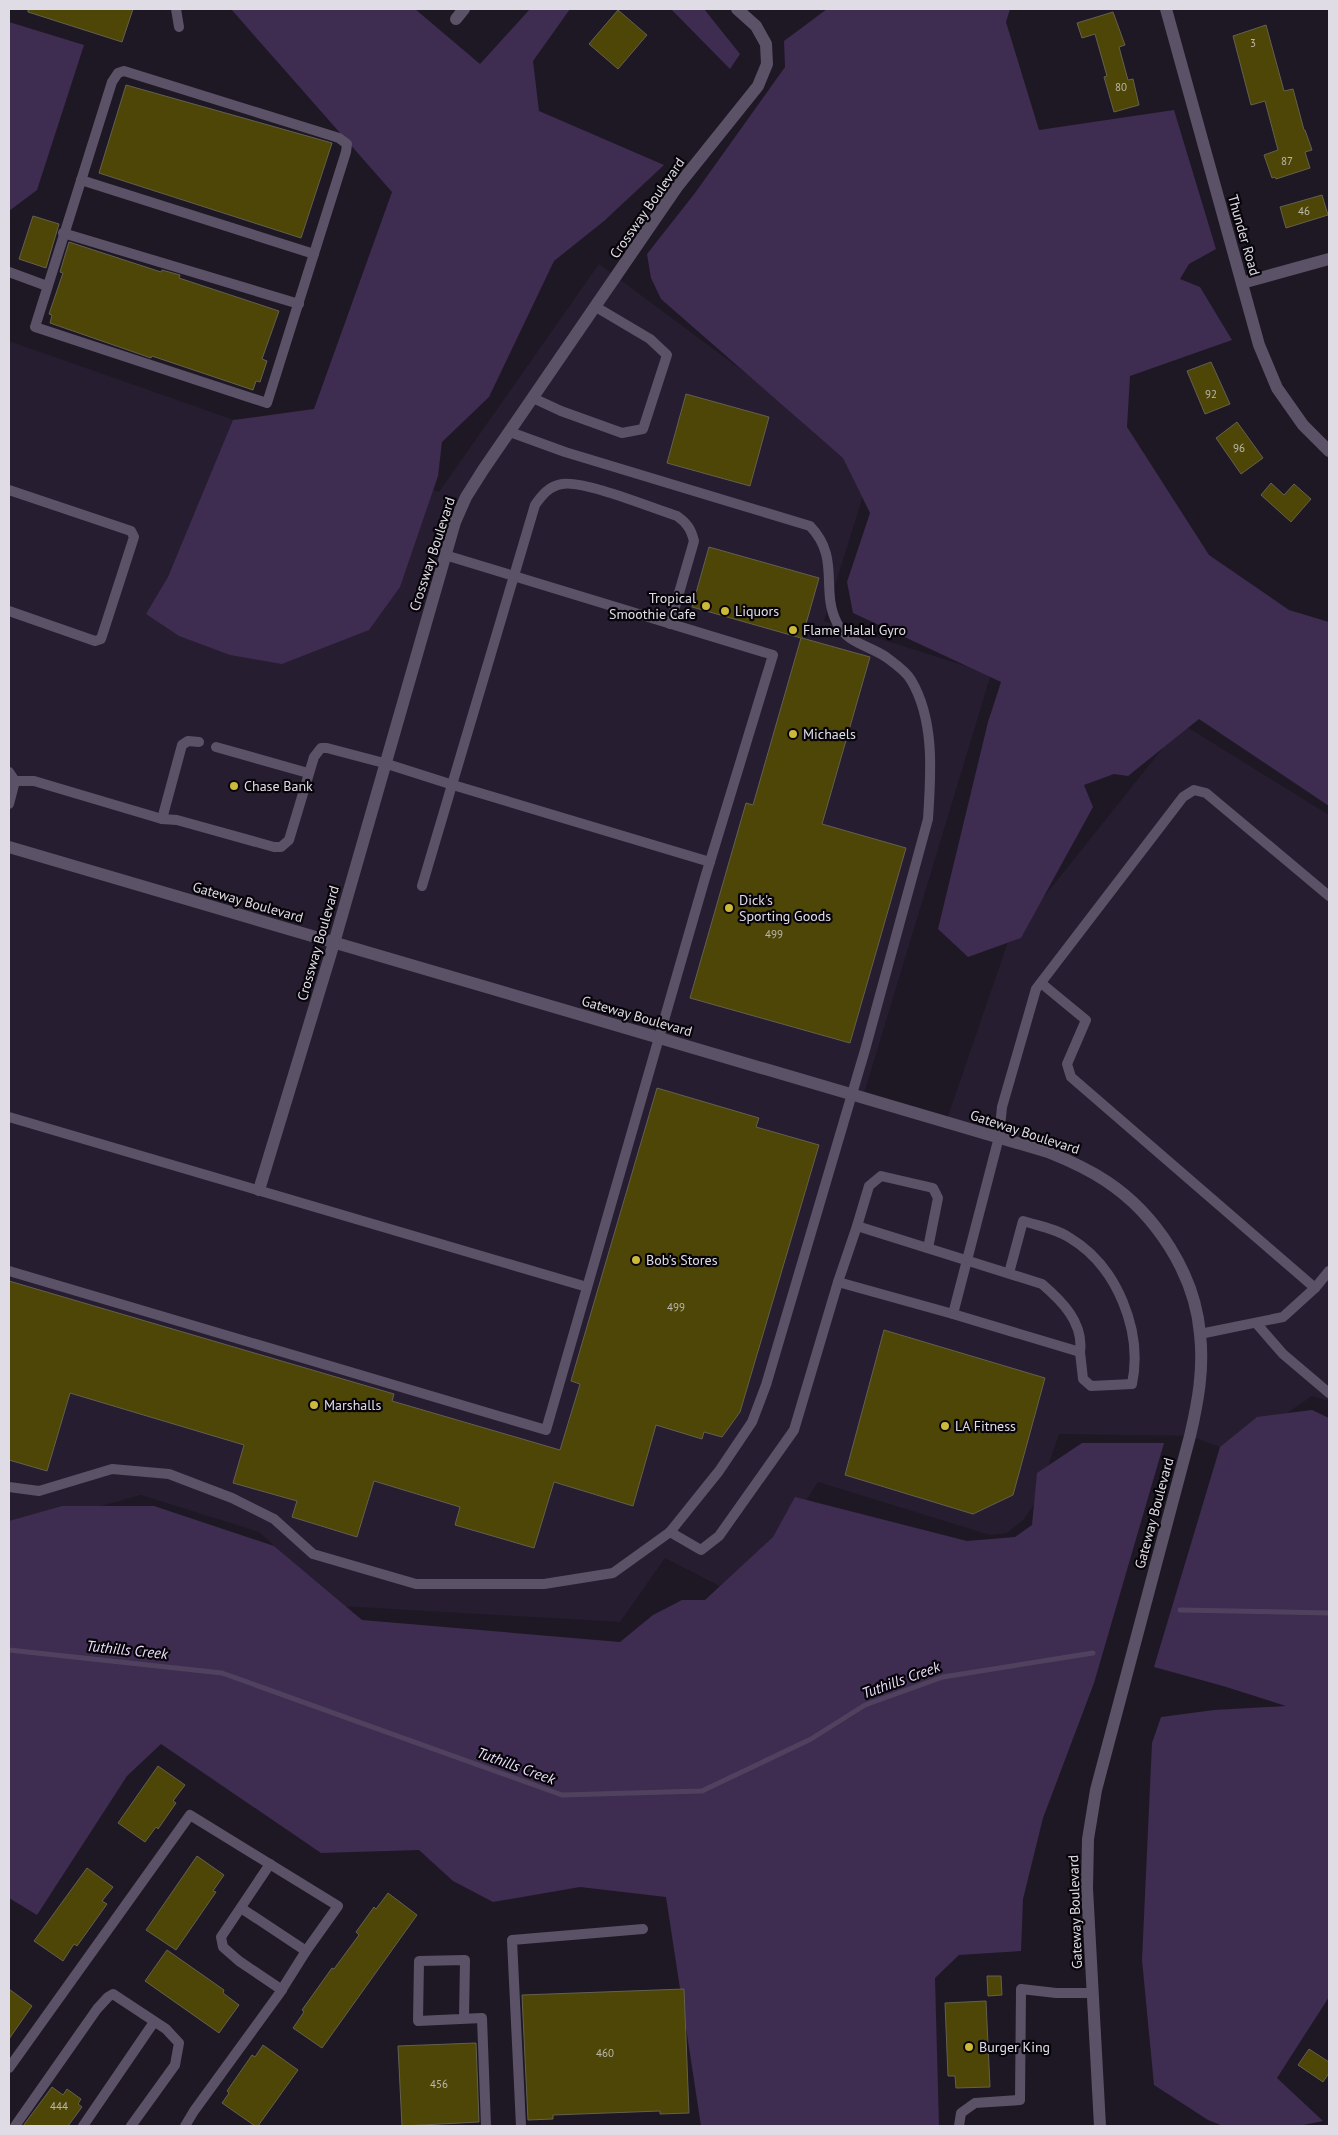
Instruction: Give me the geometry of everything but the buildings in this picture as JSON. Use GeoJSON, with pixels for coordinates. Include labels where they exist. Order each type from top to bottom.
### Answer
{"type":"FeatureCollection","features":[{"type":"Feature","properties":{"kind":"street"},"geometry":{"type":"LineString","coordinates":[[456,19],[464,9]]}},
{"type":"Feature","properties":{"kind":"street","name":"Crossway Boulevard"},"geometry":{"type":"LineString","coordinates":[[259,1190],[334,943],[384,763],[455,522],[466,497],[677,187],[750,97],[764,74],[767,54],[761,34],[756,26],[737,9]]}},
{"type":"Feature","properties":{"kind":"street","name":"Thunder Road"},"geometry":{"type":"LineString","coordinates":[[1166,9],[1259,345],[1277,388],[1303,425],[1329,452]]}},
{"type":"Feature","properties":{"kind":"street"},"geometry":{"type":"LineString","coordinates":[[1242,284],[1329,259]]}},
{"type":"Feature","properties":{"kind":"street","name":"Gateway Boulevard"},"geometry":{"type":"LineString","coordinates":[[9,847],[998,1137],[1068,1160],[1106,1180],[1125,1195],[1158,1231],[1182,1270],[1191,1293],[1200,1334],[1200,1384],[1196,1411],[1101,1772],[1088,1839],[1087,1871],[1092,1993],[1100,2126]]}},
{"type":"Feature","properties":{"kind":"lane"},"geometry":{"type":"LineString","coordinates":[[176,9],[179,27]]}},
{"type":"Feature","properties":{"kind":"lane"},"geometry":{"type":"LineString","coordinates":[[124,71],[339,138],[346,144],[346,152],[267,403],[35,327],[46,286],[81,180],[112,82],[118,73],[124,71]]}},
{"type":"Feature","properties":{"kind":"lane"},"geometry":{"type":"LineString","coordinates":[[81,180],[314,254]]}},
{"type":"Feature","properties":{"kind":"lane"},"geometry":{"type":"LineString","coordinates":[[64,233],[299,304]]}},
{"type":"Feature","properties":{"kind":"lane"},"geometry":{"type":"LineString","coordinates":[[9,272],[46,286]]}},
{"type":"Feature","properties":{"kind":"lane"},"geometry":{"type":"LineString","coordinates":[[533,398],[561,411],[622,433],[643,429],[667,355],[650,338],[596,307]]}},
{"type":"Feature","properties":{"kind":"lane"},"geometry":{"type":"LineString","coordinates":[[9,1487],[39,1491],[112,1470],[169,1474],[232,1498],[274,1519],[313,1554],[416,1584],[544,1584],[613,1573],[670,1532],[719,1472],[752,1422],[766,1385],[852,1094],[928,818],[930,786],[929,744],[923,709],[911,678],[884,656],[856,642],[841,631],[831,611],[830,569],[826,551],[819,536],[810,526],[565,452],[510,432]]}},
{"type":"Feature","properties":{"kind":"lane"},"geometry":{"type":"LineString","coordinates":[[422,886],[535,505],[542,495],[551,487],[561,484],[584,486],[677,516],[686,522],[692,530],[694,541],[670,624]]}},
{"type":"Feature","properties":{"kind":"lane"},"geometry":{"type":"LineString","coordinates":[[9,490],[132,531],[134,537],[100,639],[96,641],[9,611]]}},
{"type":"Feature","properties":{"kind":"lane"},"geometry":{"type":"LineString","coordinates":[[9,1271],[546,1430],[710,862],[773,655],[445,555]]}},
{"type":"Feature","properties":{"kind":"lane"},"geometry":{"type":"LineString","coordinates":[[162,818],[182,745],[188,741],[199,742]]}},
{"type":"Feature","properties":{"kind":"lane"},"geometry":{"type":"LineString","coordinates":[[216,747],[308,773]]}},
{"type":"Feature","properties":{"kind":"lane"},"geometry":{"type":"LineString","coordinates":[[9,804],[12,776],[162,818],[177,820],[274,846],[281,846],[289,840],[308,773],[317,752],[321,748],[384,763],[710,862]]}},
{"type":"Feature","properties":{"kind":"lane"},"geometry":{"type":"LineString","coordinates":[[952,1314],[998,1137],[1002,1106],[1036,990],[1183,798],[1194,790],[1206,793],[1329,896]]}},
{"type":"Feature","properties":{"kind":"lane"},"geometry":{"type":"LineString","coordinates":[[1041,983],[1086,1020],[1067,1064],[1071,1077],[1315,1288]]}},
{"type":"Feature","properties":{"kind":"lane"},"geometry":{"type":"LineString","coordinates":[[9,1117],[586,1287]]}},
{"type":"Feature","properties":{"kind":"lane"},"geometry":{"type":"LineString","coordinates":[[670,1532],[702,1550],[719,1536],[794,1430],[869,1186],[881,1176],[932,1188],[938,1198],[928,1248]]}},
{"type":"Feature","properties":{"kind":"lane"},"geometry":{"type":"LineString","coordinates":[[857,1226],[1042,1284],[1058,1298],[1072,1315],[1082,1339],[1080,1352],[1084,1379],[1091,1386],[1132,1384],[1135,1371],[1134,1335],[1128,1310],[1111,1279],[1089,1252],[1070,1237],[1023,1221],[1009,1273]]}},
{"type":"Feature","properties":{"kind":"lane"},"geometry":{"type":"LineString","coordinates":[[1200,1334],[1283,1317],[1315,1288],[1329,1271]]}},
{"type":"Feature","properties":{"kind":"lane"},"geometry":{"type":"LineString","coordinates":[[838,1282],[1080,1352]]}},
{"type":"Feature","properties":{"kind":"lane"},"geometry":{"type":"LineString","coordinates":[[1256,1323],[1283,1354],[1329,1393]]}},
{"type":"Feature","properties":{"kind":"lane"},"geometry":{"type":"LineString","coordinates":[[9,2068],[190,1815],[338,1906],[306,1951],[282,1990],[185,2126]]}},
{"type":"Feature","properties":{"kind":"lane"},"geometry":{"type":"LineString","coordinates":[[270,1864],[221,1937],[223,1947],[239,1961],[282,1990]]}},
{"type":"Feature","properties":{"kind":"lane"},"geometry":{"type":"LineString","coordinates":[[241,1908],[306,1951]]}},
{"type":"Feature","properties":{"kind":"lane"},"geometry":{"type":"LineString","coordinates":[[521,2126],[512,1940],[643,1929]]}},
{"type":"Feature","properties":{"kind":"lane"},"geometry":{"type":"LineString","coordinates":[[464,2018],[465,1960],[419,1961],[418,2021],[482,2018],[486,2126]]}},
{"type":"Feature","properties":{"kind":"lane"},"geometry":{"type":"LineString","coordinates":[[959,2126],[961,2113],[976,2103],[1020,2100],[1021,1989],[1056,1993],[1092,1993]]}},
{"type":"Feature","properties":{"kind":"lane"},"geometry":{"type":"LineString","coordinates":[[15,2126],[97,2009],[108,1997],[114,1994],[166,2029],[179,2043],[175,2065],[131,2126]]}},
{"type":"Feature","properties":{"kind":"lane"},"geometry":{"type":"LineString","coordinates":[[83,2126],[154,2022]]}},
{"type":"Feature","properties":{"kind":"shaded area"},"geometry":{"type":"Polygon","coordinates":[[[231,9],[415,9],[480,64],[530,9],[570,9],[533,61],[539,111],[664,165],[604,221],[554,261],[489,397],[442,442],[438,476],[400,587],[369,630],[282,664],[230,655],[179,636],[146,614],[168,577],[233,420],[314,409],[392,192],[231,9]]]}},
{"type":"Feature","properties":{"kind":"shaded area"},"geometry":{"type":"Polygon","coordinates":[[[671,9],[704,9],[740,54],[730,69],[671,9]]]}},
{"type":"Feature","properties":{"kind":"shaded area"},"geometry":{"type":"Polygon","coordinates":[[[827,9],[1010,9],[1006,22],[1039,130],[1174,110],[1216,249],[1189,264],[1180,279],[1200,287],[1232,340],[1130,376],[1127,427],[1209,555],[1289,610],[1329,622],[1329,806],[1199,719],[1128,776],[1114,774],[1084,785],[1093,807],[1021,938],[968,957],[938,929],[988,722],[1001,682],[853,613],[847,582],[870,513],[843,458],[661,299],[651,278],[647,254],[695,193],[785,67],[784,41],[827,9]]]}},
{"type":"Feature","properties":{"kind":"shaded area"},"geometry":{"type":"Polygon","coordinates":[[[9,22],[84,45],[37,190],[9,211],[9,22]]]}},
{"type":"Feature","properties":{"kind":"shaded area"},"geometry":{"type":"Polygon","coordinates":[[[599,264],[872,467],[824,621],[991,674],[863,1097],[946,1122],[1008,942],[1182,724],[1329,815],[1329,1401],[1312,1396],[1231,1451],[1190,1436],[1059,1434],[1036,1502],[1023,1520],[1007,1533],[990,1535],[818,1482],[743,1598],[665,1558],[620,1622],[340,1606],[259,1532],[141,1495],[9,1531],[9,341],[439,492],[599,264]]]}},
{"type":"Feature","properties":{"kind":"shaded area"},"geometry":{"type":"Polygon","coordinates":[[[1312,1410],[1329,1418],[1329,1997],[1277,2078],[1323,2121],[1299,2126],[1223,2126],[1208,2120],[1154,2085],[1142,1960],[1152,1743],[1161,1717],[1214,1710],[1286,1706],[1154,1667],[1220,1447],[1257,1417],[1312,1410]]]}},
{"type":"Feature","properties":{"kind":"shaded area"},"geometry":{"type":"Polygon","coordinates":[[[1082,1443],[1164,1443],[1094,1683],[1043,1818],[1023,1899],[1021,1951],[959,1955],[935,1978],[939,2126],[701,2126],[666,1897],[580,1887],[493,1902],[453,1881],[419,1850],[321,1853],[161,1744],[127,1776],[37,1915],[9,1898],[9,1521],[62,1506],[154,1506],[274,1546],[362,1620],[620,1642],[653,1615],[682,1600],[705,1600],[773,1537],[795,1497],[967,1541],[1015,1537],[1032,1525],[1037,1473],[1082,1443]]]}},
{"type":"Feature","properties":{"kind":"waterway","name":"Tuthills Creek"},"geometry":{"type":"LineString","coordinates":[[1180,1610],[1329,1613]]}},
{"type":"Feature","properties":{"kind":"waterway","name":"Tuthills Creek"},"geometry":{"type":"LineString","coordinates":[[9,1650],[222,1673],[562,1795],[702,1791],[811,1739],[865,1705],[943,1677],[1093,1653]]}},
{"type":"Feature","properties":{"kind":"place","name":"Tropical Smoothie Cafe"},"geometry":{"type":"Point","coordinates":[706,606]}},
{"type":"Feature","properties":{"kind":"place","name":"Liquors"},"geometry":{"type":"Point","coordinates":[725,611]}},
{"type":"Feature","properties":{"kind":"place","name":"Flame Halal Gyro"},"geometry":{"type":"Point","coordinates":[793,630]}},
{"type":"Feature","properties":{"kind":"place","name":"Michaels"},"geometry":{"type":"Point","coordinates":[793,734]}},
{"type":"Feature","properties":{"kind":"place","name":"Chase Bank"},"geometry":{"type":"Point","coordinates":[234,786]}},
{"type":"Feature","properties":{"kind":"place","name":"Dick's Sporting Goods"},"geometry":{"type":"Point","coordinates":[729,908]}},
{"type":"Feature","properties":{"kind":"place","name":"Bob's Stores"},"geometry":{"type":"Point","coordinates":[636,1260]}},
{"type":"Feature","properties":{"kind":"place","name":"Marshalls"},"geometry":{"type":"Point","coordinates":[314,1405]}},
{"type":"Feature","properties":{"kind":"place","name":"LA Fitness"},"geometry":{"type":"Point","coordinates":[945,1426]}},
{"type":"Feature","properties":{"kind":"place","name":"Burger King"},"geometry":{"type":"Point","coordinates":[969,2047]}}]}
